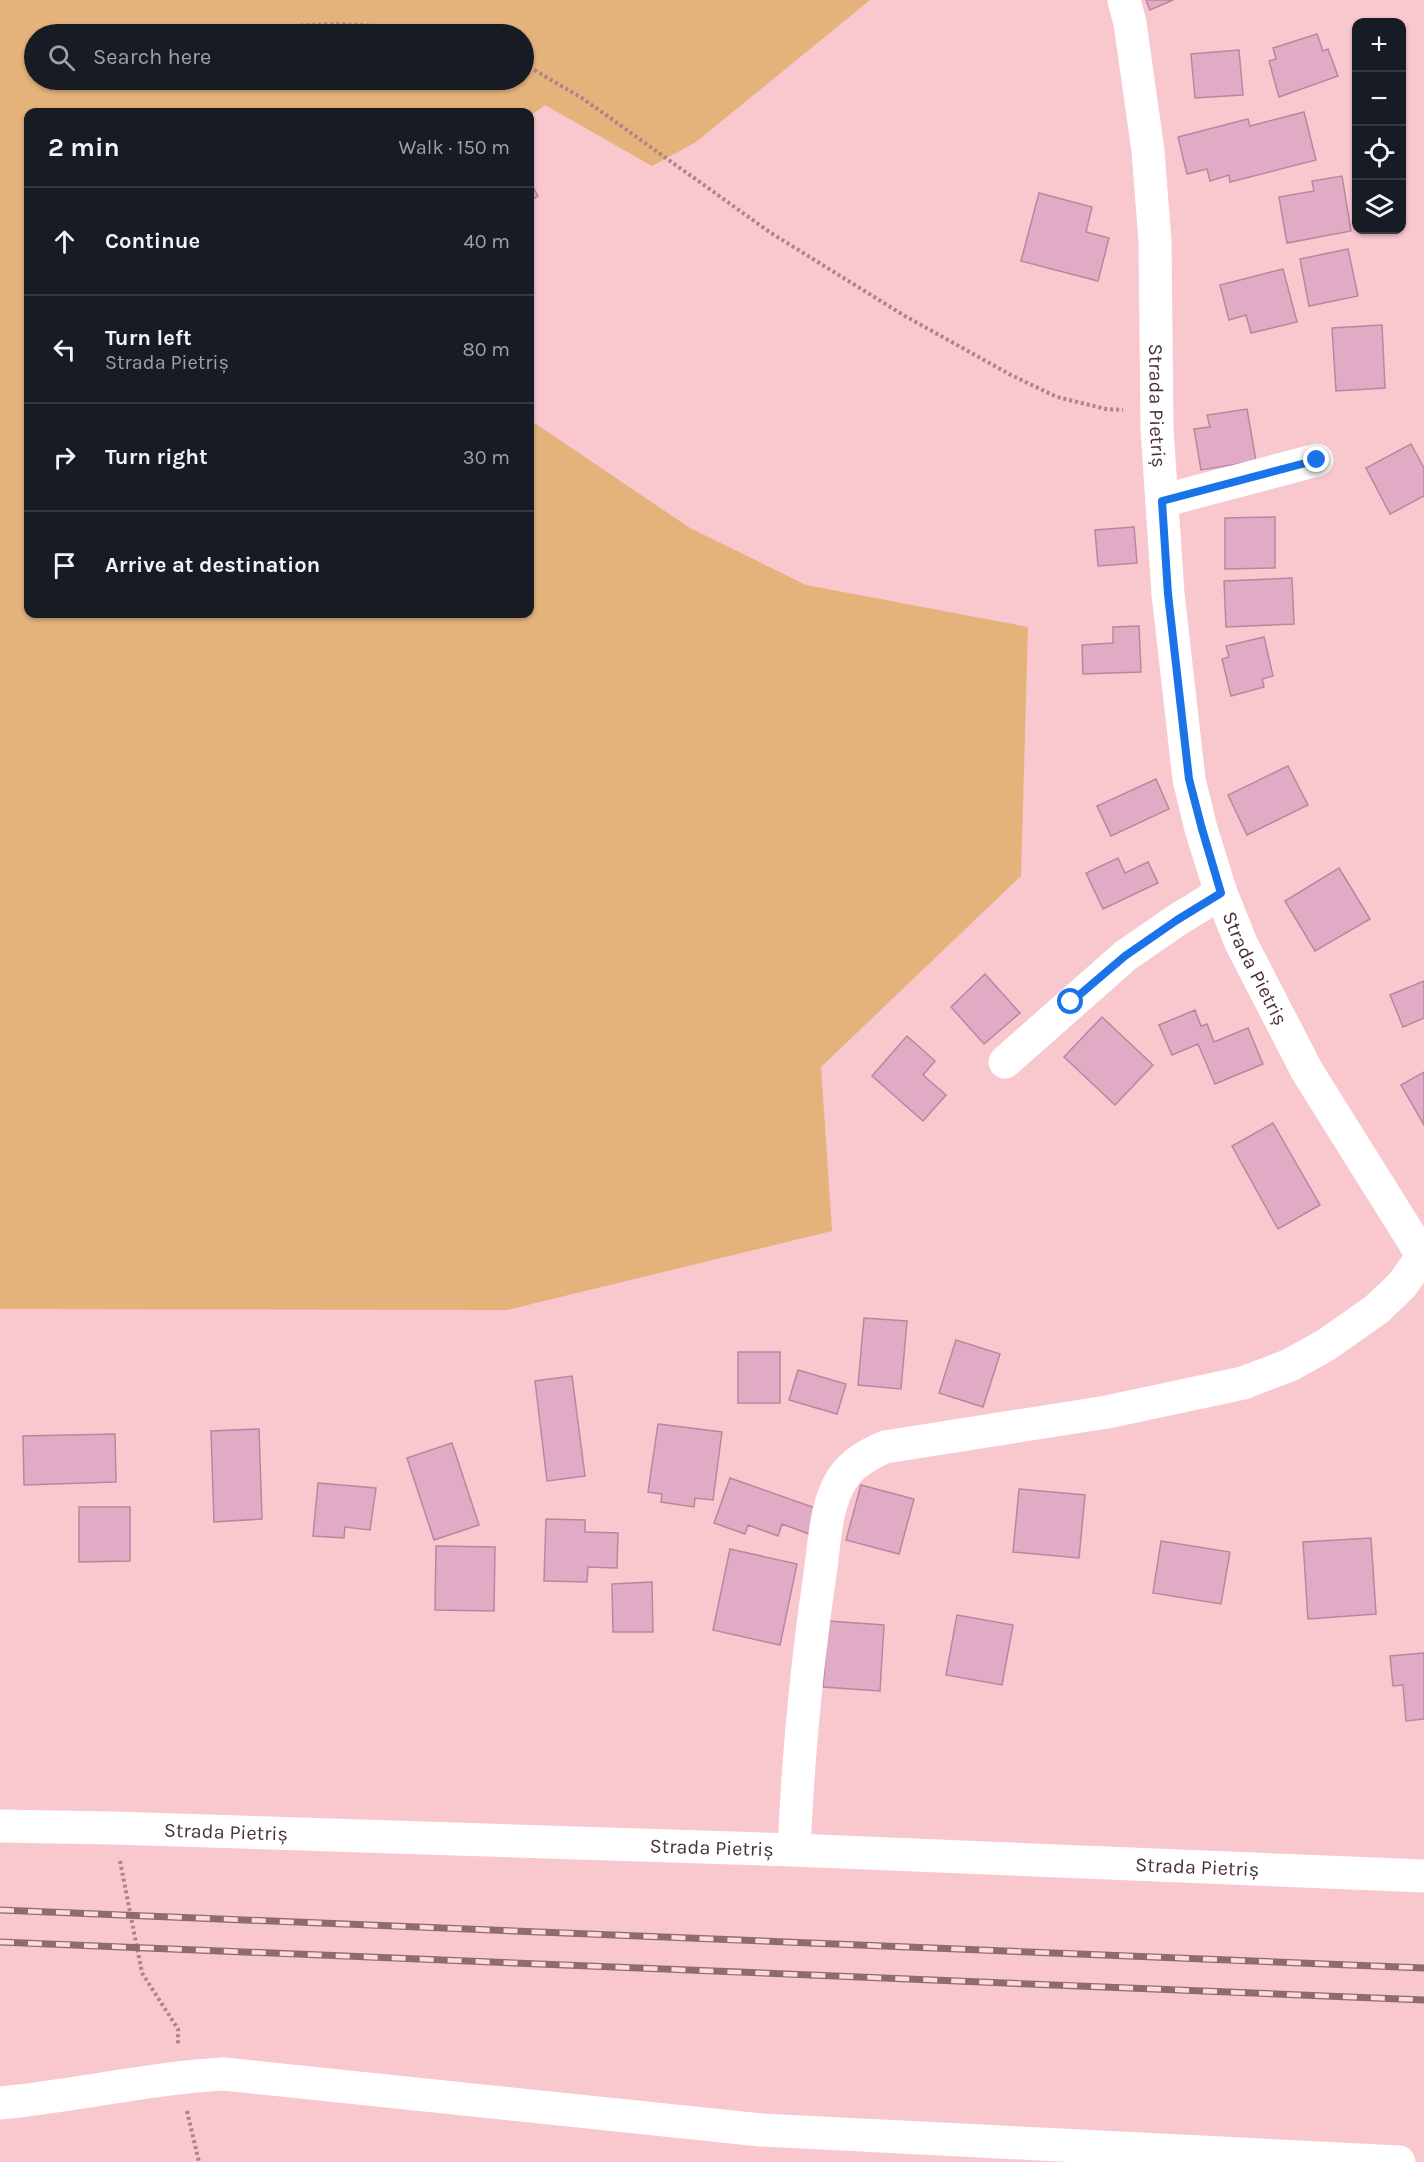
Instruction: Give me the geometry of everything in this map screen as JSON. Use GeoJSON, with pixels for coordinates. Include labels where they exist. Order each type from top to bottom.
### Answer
{"type":"FeatureCollection","features":[{"type":"Feature","properties":{"kind":"street","name":"Strada Pietriș"},"geometry":{"type":"LineString","coordinates":[[1124,0],[1130,23],[1151,185],[1155,241],[1157,414],[1162,501],[1169,605],[1189,779],[1221,893],[1241,942],[1307,1071],[1424,1256]]}},
{"type":"Feature","properties":{"kind":"street"},"geometry":{"type":"LineString","coordinates":[[1162,501],[1317,460]]}},
{"type":"Feature","properties":{"kind":"street"},"geometry":{"type":"LineString","coordinates":[[1005,1062],[1125,956],[1221,893]]}},
{"type":"Feature","properties":{"kind":"street"},"geometry":{"type":"LineString","coordinates":[[794,1850],[797,1776],[812,1629],[830,1503],[842,1478],[863,1457],[885,1447],[1107,1412],[1243,1383],[1290,1365],[1326,1345],[1377,1309],[1402,1285],[1424,1256]]}},
{"type":"Feature","properties":{"kind":"street","name":"Strada Pietriș"},"geometry":{"type":"LineString","coordinates":[[0,1826],[794,1850],[1424,1876]]}},
{"type":"Feature","properties":{"kind":"street"},"geometry":{"type":"LineString","coordinates":[[0,2103],[178,2076],[224,2074],[761,2130],[1399,2162]]}},
{"type":"Feature","properties":{"kind":"path"},"geometry":{"type":"LineString","coordinates":[[534,70],[582,98],[771,233],[905,316],[1002,370],[1057,397],[1106,409],[1157,414]]}},
{"type":"Feature","properties":{"kind":"path"},"geometry":{"type":"LineString","coordinates":[[114,1828],[142,1973],[178,2030],[178,2076],[199,2162]]}},
{"type":"Feature","properties":{"kind":"shaded area"},"geometry":{"type":"Polygon","coordinates":[[[0,0],[870,0],[696,142],[652,166],[545,105],[534,113],[534,108],[24,108],[24,618],[534,618],[534,423],[690,528],[806,585],[1028,627],[1021,876],[821,1067],[832,1231],[507,1310],[0,1309],[0,0]]]}},
{"type":"Feature","properties":{"kind":"building"},"geometry":{"type":"Polygon","coordinates":[[[1146,0],[1173,0],[1150,10],[1146,0]]]}},
{"type":"Feature","properties":{"kind":"building"},"geometry":{"type":"Polygon","coordinates":[[[1317,34],[1323,51],[1328,49],[1338,76],[1279,97],[1269,61],[1276,59],[1273,48],[1317,34]]]}},
{"type":"Feature","properties":{"kind":"building"},"geometry":{"type":"Polygon","coordinates":[[[1239,50],[1243,95],[1195,98],[1191,54],[1239,50]]]}},
{"type":"Feature","properties":{"kind":"building"},"geometry":{"type":"Polygon","coordinates":[[[1304,112],[1316,160],[1230,182],[1229,175],[1210,181],[1207,169],[1187,174],[1178,137],[1248,119],[1250,126],[1304,112]]]}},
{"type":"Feature","properties":{"kind":"building"},"geometry":{"type":"Polygon","coordinates":[[[1342,176],[1351,231],[1287,243],[1279,197],[1314,191],[1312,181],[1342,176]]]}},
{"type":"Feature","properties":{"kind":"building"},"geometry":{"type":"Polygon","coordinates":[[[1039,193],[1092,207],[1086,232],[1109,238],[1098,281],[1021,261],[1039,193]]]}},
{"type":"Feature","properties":{"kind":"building"},"geometry":{"type":"Polygon","coordinates":[[[1348,249],[1358,296],[1309,306],[1300,259],[1348,249]]]}},
{"type":"Feature","properties":{"kind":"building"},"geometry":{"type":"Polygon","coordinates":[[[1283,269],[1297,322],[1251,333],[1246,315],[1229,320],[1220,285],[1283,269]]]}},
{"type":"Feature","properties":{"kind":"building"},"geometry":{"type":"Polygon","coordinates":[[[1382,325],[1385,388],[1336,391],[1332,328],[1382,325]]]}},
{"type":"Feature","properties":{"kind":"building"},"geometry":{"type":"Polygon","coordinates":[[[1247,409],[1256,461],[1201,470],[1194,429],[1210,427],[1207,415],[1247,409]]]}},
{"type":"Feature","properties":{"kind":"building"},"geometry":{"type":"Polygon","coordinates":[[[1411,444],[1424,468],[1424,496],[1390,514],[1366,468],[1411,444]]]}},
{"type":"Feature","properties":{"kind":"building"},"geometry":{"type":"Polygon","coordinates":[[[1275,517],[1275,568],[1225,569],[1225,518],[1275,517]]]}},
{"type":"Feature","properties":{"kind":"building"},"geometry":{"type":"Polygon","coordinates":[[[1134,527],[1137,563],[1098,566],[1095,530],[1134,527]]]}},
{"type":"Feature","properties":{"kind":"building"},"geometry":{"type":"Polygon","coordinates":[[[1292,578],[1294,624],[1226,627],[1224,581],[1292,578]]]}},
{"type":"Feature","properties":{"kind":"building"},"geometry":{"type":"Polygon","coordinates":[[[1139,626],[1141,672],[1083,674],[1082,645],[1113,643],[1113,627],[1139,626]]]}},
{"type":"Feature","properties":{"kind":"building"},"geometry":{"type":"Polygon","coordinates":[[[1264,637],[1273,676],[1262,679],[1264,687],[1231,696],[1222,659],[1229,657],[1226,646],[1264,637]]]}},
{"type":"Feature","properties":{"kind":"building"},"geometry":{"type":"Polygon","coordinates":[[[1288,766],[1308,805],[1247,835],[1228,795],[1288,766]]]}},
{"type":"Feature","properties":{"kind":"building"},"geometry":{"type":"Polygon","coordinates":[[[1156,779],[1169,809],[1111,836],[1097,806],[1156,779]]]}},
{"type":"Feature","properties":{"kind":"building"},"geometry":{"type":"Polygon","coordinates":[[[1118,858],[1125,873],[1148,862],[1158,883],[1103,909],[1086,873],[1118,858]]]}},
{"type":"Feature","properties":{"kind":"building"},"geometry":{"type":"Polygon","coordinates":[[[1339,868],[1370,919],[1315,951],[1285,901],[1339,868]]]}},
{"type":"Feature","properties":{"kind":"building"},"geometry":{"type":"Polygon","coordinates":[[[985,974],[1020,1013],[984,1044],[951,1007],[985,974]]]}},
{"type":"Feature","properties":{"kind":"building"},"geometry":{"type":"Polygon","coordinates":[[[1424,981],[1424,1018],[1403,1027],[1390,995],[1424,981]]]}},
{"type":"Feature","properties":{"kind":"building"},"geometry":{"type":"Polygon","coordinates":[[[1195,1010],[1201,1026],[1207,1024],[1214,1042],[1248,1028],[1263,1064],[1215,1084],[1198,1044],[1172,1055],[1159,1025],[1195,1010]]]}},
{"type":"Feature","properties":{"kind":"building"},"geometry":{"type":"Polygon","coordinates":[[[1102,1017],[1153,1065],[1115,1105],[1064,1057],[1102,1017]]]}},
{"type":"Feature","properties":{"kind":"building"},"geometry":{"type":"Polygon","coordinates":[[[907,1036],[935,1061],[923,1075],[946,1095],[923,1121],[872,1076],[907,1036]]]}},
{"type":"Feature","properties":{"kind":"building"},"geometry":{"type":"Polygon","coordinates":[[[1424,1072],[1424,1125],[1401,1085],[1424,1072]]]}},
{"type":"Feature","properties":{"kind":"building"},"geometry":{"type":"Polygon","coordinates":[[[1273,1123],[1320,1205],[1278,1229],[1232,1146],[1273,1123]]]}},
{"type":"Feature","properties":{"kind":"building"},"geometry":{"type":"Polygon","coordinates":[[[864,1318],[907,1321],[901,1389],[858,1385],[864,1318]]]}},
{"type":"Feature","properties":{"kind":"building"},"geometry":{"type":"Polygon","coordinates":[[[956,1340],[1000,1354],[983,1407],[939,1393],[956,1340]]]}},
{"type":"Feature","properties":{"kind":"building"},"geometry":{"type":"Polygon","coordinates":[[[738,1352],[780,1352],[780,1403],[738,1403],[738,1352]]]}},
{"type":"Feature","properties":{"kind":"building"},"geometry":{"type":"Polygon","coordinates":[[[798,1370],[846,1384],[837,1414],[789,1400],[798,1370]]]}},
{"type":"Feature","properties":{"kind":"building"},"geometry":{"type":"Polygon","coordinates":[[[572,1376],[585,1476],[547,1481],[535,1381],[572,1376]]]}},
{"type":"Feature","properties":{"kind":"building"},"geometry":{"type":"Polygon","coordinates":[[[658,1424],[722,1432],[713,1500],[695,1498],[694,1507],[661,1502],[662,1494],[648,1492],[658,1424]]]}},
{"type":"Feature","properties":{"kind":"building"},"geometry":{"type":"Polygon","coordinates":[[[259,1429],[262,1519],[214,1522],[211,1431],[259,1429]]]}},
{"type":"Feature","properties":{"kind":"building"},"geometry":{"type":"Polygon","coordinates":[[[115,1434],[116,1482],[24,1485],[23,1436],[115,1434]]]}},
{"type":"Feature","properties":{"kind":"building"},"geometry":{"type":"Polygon","coordinates":[[[452,1443],[479,1525],[434,1540],[407,1458],[452,1443]]]}},
{"type":"Feature","properties":{"kind":"building"},"geometry":{"type":"Polygon","coordinates":[[[730,1478],[818,1509],[809,1534],[782,1524],[778,1536],[748,1525],[745,1534],[714,1523],[730,1478]]]}},
{"type":"Feature","properties":{"kind":"building"},"geometry":{"type":"Polygon","coordinates":[[[318,1483],[376,1488],[370,1530],[345,1527],[344,1538],[313,1536],[318,1483]]]}},
{"type":"Feature","properties":{"kind":"building"},"geometry":{"type":"Polygon","coordinates":[[[861,1485],[914,1499],[899,1554],[846,1540],[861,1485]]]}},
{"type":"Feature","properties":{"kind":"building"},"geometry":{"type":"Polygon","coordinates":[[[1019,1489],[1085,1495],[1079,1558],[1013,1552],[1019,1489]]]}},
{"type":"Feature","properties":{"kind":"building"},"geometry":{"type":"Polygon","coordinates":[[[79,1507],[130,1507],[130,1561],[79,1562],[79,1507]]]}},
{"type":"Feature","properties":{"kind":"building"},"geometry":{"type":"Polygon","coordinates":[[[546,1519],[585,1520],[585,1532],[618,1533],[617,1568],[588,1567],[587,1582],[544,1581],[546,1519]]]}},
{"type":"Feature","properties":{"kind":"building"},"geometry":{"type":"Polygon","coordinates":[[[1371,1538],[1376,1614],[1308,1619],[1303,1542],[1371,1538]]]}},
{"type":"Feature","properties":{"kind":"building"},"geometry":{"type":"Polygon","coordinates":[[[1161,1541],[1230,1552],[1221,1604],[1153,1593],[1161,1541]]]}},
{"type":"Feature","properties":{"kind":"building"},"geometry":{"type":"Polygon","coordinates":[[[436,1546],[495,1547],[494,1611],[435,1610],[436,1546]]]}},
{"type":"Feature","properties":{"kind":"building"},"geometry":{"type":"Polygon","coordinates":[[[730,1549],[797,1564],[780,1645],[713,1630],[730,1549]]]}},
{"type":"Feature","properties":{"kind":"building"},"geometry":{"type":"Polygon","coordinates":[[[652,1582],[653,1632],[613,1632],[612,1584],[652,1582]]]}},
{"type":"Feature","properties":{"kind":"building"},"geometry":{"type":"Polygon","coordinates":[[[957,1615],[1013,1625],[1002,1685],[946,1675],[957,1615]]]}},
{"type":"Feature","properties":{"kind":"building"},"geometry":{"type":"Polygon","coordinates":[[[828,1621],[884,1625],[880,1691],[823,1687],[828,1621]]]}},
{"type":"Feature","properties":{"kind":"building"},"geometry":{"type":"Polygon","coordinates":[[[1424,1653],[1424,1719],[1406,1721],[1403,1685],[1393,1686],[1390,1656],[1424,1653]]]}},
{"type":"Feature","properties":{"kind":"railway"},"geometry":{"type":"LineString","coordinates":[[0,1910],[1424,1968]]}},
{"type":"Feature","properties":{"kind":"railway"},"geometry":{"type":"LineString","coordinates":[[0,1942],[1424,2000]]}},
{"type":"Feature","properties":{"kind":"route"},"geometry":{"type":"LineString","coordinates":[[1071,1002],[1125,956],[1221,893],[1189,779],[1168,594],[1162,501],[1317,460]]}}]}
